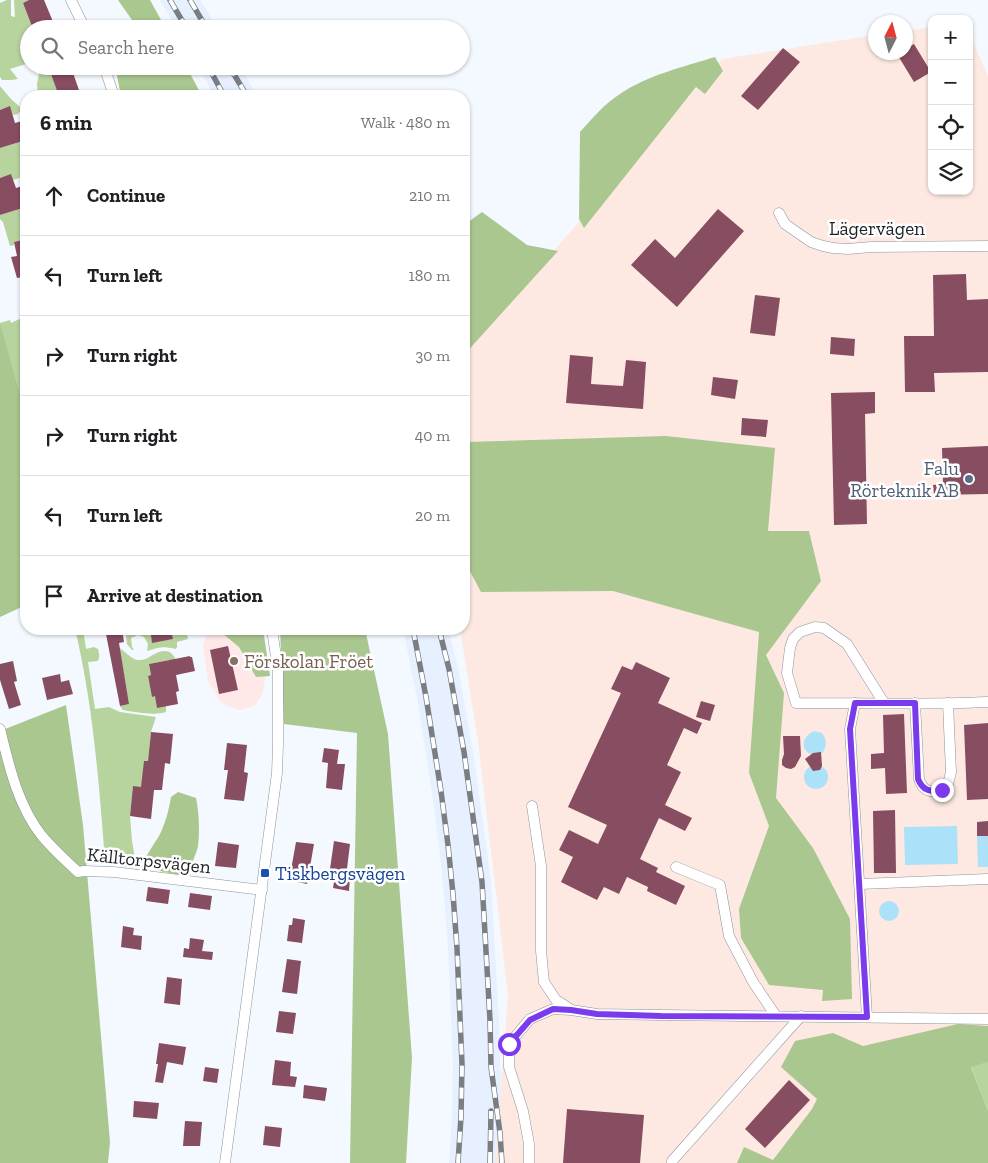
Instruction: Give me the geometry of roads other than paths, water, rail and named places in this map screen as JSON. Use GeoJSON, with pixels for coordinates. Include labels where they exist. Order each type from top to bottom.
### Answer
{"type":"FeatureCollection","features":[{"type":"Feature","properties":{"kind":"street"},"geometry":{"type":"LineString","coordinates":[[71,0],[81,20]]}},
{"type":"Feature","properties":{"kind":"street"},"geometry":{"type":"LineString","coordinates":[[107,75],[112,90]]}},
{"type":"Feature","properties":{"kind":"street","name":"Lägervägen"},"geometry":{"type":"LineString","coordinates":[[779,213],[785,224],[811,242],[833,248],[988,246]]}},
{"type":"Feature","properties":{"kind":"street"},"geometry":{"type":"LineString","coordinates":[[884,703],[847,644],[824,628],[815,627],[800,632],[793,639],[787,673],[796,703],[884,703],[915,703],[948,703],[988,702]]}},
{"type":"Feature","properties":{"kind":"street"},"geometry":{"type":"LineString","coordinates":[[225,1163],[276,790],[278,671],[273,635]]}},
{"type":"Feature","properties":{"kind":"street"},"geometry":{"type":"LineString","coordinates":[[855,703],[850,729],[867,1017]]}},
{"type":"Feature","properties":{"kind":"street"},"geometry":{"type":"LineString","coordinates":[[915,703],[918,779],[921,786],[934,792],[947,788],[951,772],[948,703]]}},
{"type":"Feature","properties":{"kind":"street","name":"Källtorpsvägen"},"geometry":{"type":"LineString","coordinates":[[0,729],[8,760],[24,806],[42,836],[78,872],[114,872],[262,890]]}},
{"type":"Feature","properties":{"kind":"street"},"geometry":{"type":"LineString","coordinates":[[532,806],[541,866],[541,951],[544,982],[556,1000],[571,1010]]}},
{"type":"Feature","properties":{"kind":"street"},"geometry":{"type":"LineString","coordinates":[[676,867],[720,885],[729,936],[753,982],[776,1016]]}},
{"type":"Feature","properties":{"kind":"street"},"geometry":{"type":"LineString","coordinates":[[860,884],[988,879]]}},
{"type":"Feature","properties":{"kind":"street"},"geometry":{"type":"LineString","coordinates":[[529,1163],[529,1144],[523,1111],[509,1066],[509,1044],[530,1020],[553,1009],[597,1014],[988,1019]]}},
{"type":"Feature","properties":{"kind":"street"},"geometry":{"type":"LineString","coordinates":[[672,1163],[801,1016]]}},
{"type":"Feature","properties":{"kind":"water"},"geometry":{"type":"Polygon","coordinates":[[[814,731],[822,733],[826,742],[825,748],[817,755],[812,755],[804,748],[804,742],[814,731]]]}},
{"type":"Feature","properties":{"kind":"water"},"geometry":{"type":"Polygon","coordinates":[[[816,765],[824,769],[828,777],[824,785],[816,789],[808,785],[804,777],[808,769],[816,765]]]}},
{"type":"Feature","properties":{"kind":"water"},"geometry":{"type":"Polygon","coordinates":[[[957,826],[958,864],[905,865],[904,827],[957,826]]]}},
{"type":"Feature","properties":{"kind":"water"},"geometry":{"type":"Polygon","coordinates":[[[977,836],[988,836],[988,867],[978,867],[977,836]]]}},
{"type":"Feature","properties":{"kind":"water"},"geometry":{"type":"Polygon","coordinates":[[[889,901],[896,904],[899,911],[896,918],[889,921],[882,918],[879,911],[882,904],[889,901]]]}},
{"type":"Feature","properties":{"kind":"railway"},"geometry":{"type":"LineString","coordinates":[[170,0],[182,20]]}},
{"type":"Feature","properties":{"kind":"railway"},"geometry":{"type":"LineString","coordinates":[[190,0],[202,20]]}},
{"type":"Feature","properties":{"kind":"railway"},"geometry":{"type":"LineString","coordinates":[[213,75],[221,90]]}},
{"type":"Feature","properties":{"kind":"railway"},"geometry":{"type":"LineString","coordinates":[[234,75],[243,90]]}},
{"type":"Feature","properties":{"kind":"railway"},"geometry":{"type":"LineString","coordinates":[[414,635],[441,791],[453,894],[462,1064],[458,1163]]}},
{"type":"Feature","properties":{"kind":"railway"},"geometry":{"type":"LineString","coordinates":[[440,635],[449,669],[464,752],[482,882],[491,1067],[502,1163]]}},
{"type":"Feature","properties":{"kind":"railway"},"geometry":{"type":"LineString","coordinates":[[490,1163],[491,1111]]}},
{"type":"Feature","properties":{"kind":"place","name":"Falu Rörteknik AB"},"geometry":{"type":"Point","coordinates":[969,479]}},
{"type":"Feature","properties":{"kind":"place","name":"Förskolan Fröet"},"geometry":{"type":"Point","coordinates":[234,661]}},
{"type":"Feature","properties":{"kind":"place","name":"Tiskbergsvägen"},"geometry":{"type":"Point","coordinates":[265,873]}}]}
